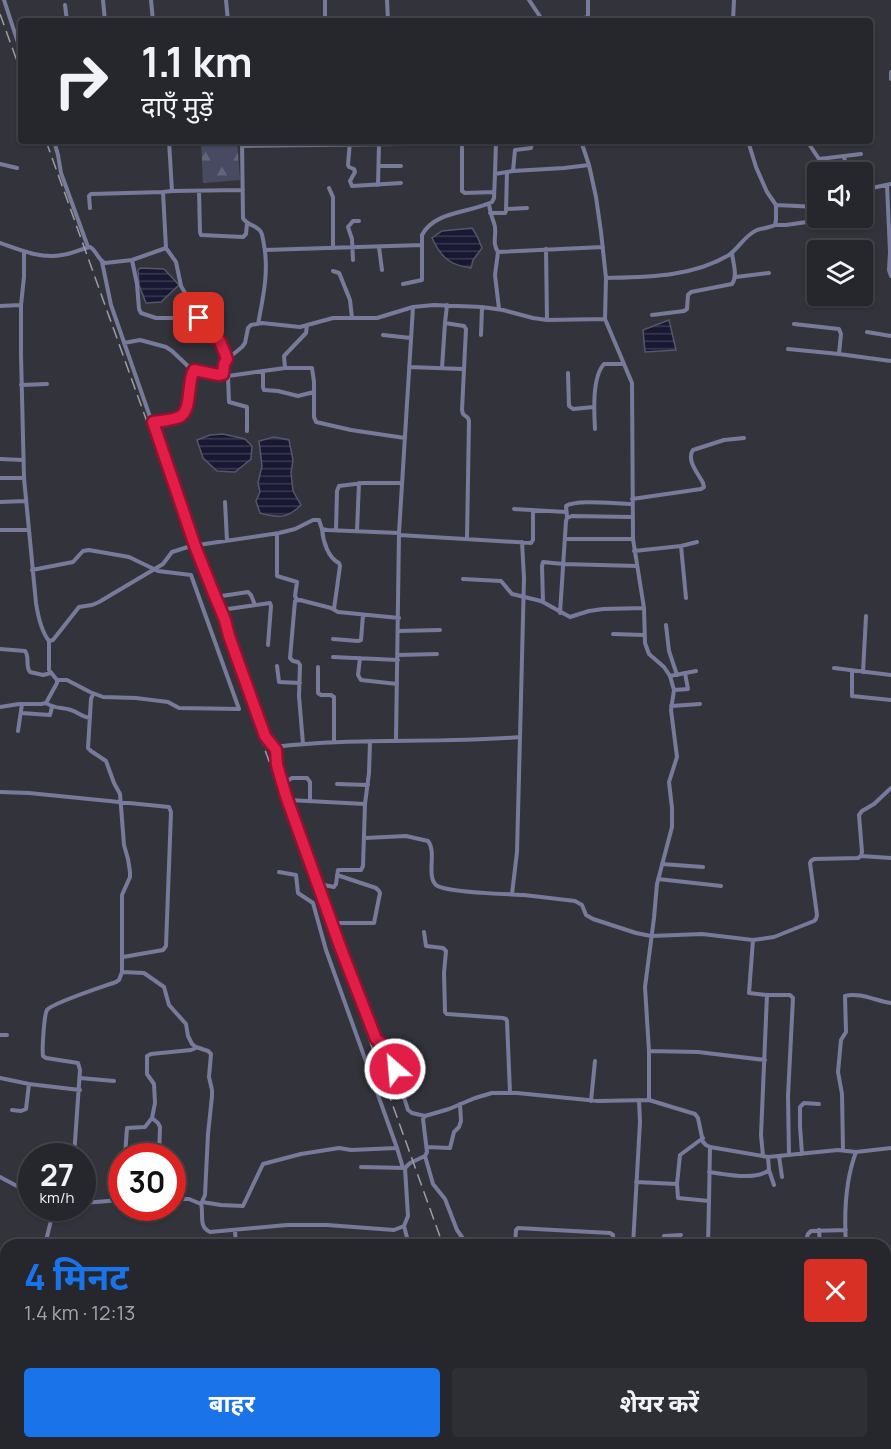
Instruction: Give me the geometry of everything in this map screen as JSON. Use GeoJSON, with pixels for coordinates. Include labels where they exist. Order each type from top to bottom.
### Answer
{"type":"FeatureCollection","features":[{"type":"Feature","properties":{"kind":"street"},"geometry":{"type":"LineString","coordinates":[[4,0],[18,43]]}},
{"type":"Feature","properties":{"kind":"street"},"geometry":{"type":"LineString","coordinates":[[103,0],[105,18]]}},
{"type":"Feature","properties":{"kind":"street"},"geometry":{"type":"LineString","coordinates":[[151,0],[153,18]]}},
{"type":"Feature","properties":{"kind":"street"},"geometry":{"type":"LineString","coordinates":[[225,0],[228,18]]}},
{"type":"Feature","properties":{"kind":"street"},"geometry":{"type":"LineString","coordinates":[[325,0],[325,18]]}},
{"type":"Feature","properties":{"kind":"street"},"geometry":{"type":"LineString","coordinates":[[387,0],[388,18]]}},
{"type":"Feature","properties":{"kind":"street"},"geometry":{"type":"LineString","coordinates":[[529,0],[541,18]]}},
{"type":"Feature","properties":{"kind":"street"},"geometry":{"type":"LineString","coordinates":[[584,18],[588,17],[588,0]]}},
{"type":"Feature","properties":{"kind":"street"},"geometry":{"type":"LineString","coordinates":[[733,18],[734,0]]}},
{"type":"Feature","properties":{"kind":"street"},"geometry":{"type":"LineString","coordinates":[[65,5],[67,18]]}},
{"type":"Feature","properties":{"kind":"street"},"geometry":{"type":"LineString","coordinates":[[14,32],[18,31]]}},
{"type":"Feature","properties":{"kind":"street"},"geometry":{"type":"LineString","coordinates":[[891,72],[891,79]]}},
{"type":"Feature","properties":{"kind":"street"},"geometry":{"type":"LineString","coordinates":[[55,144],[61,173],[88,247]]}},
{"type":"Feature","properties":{"kind":"street"},"geometry":{"type":"LineString","coordinates":[[169,144],[171,191]]}},
{"type":"Feature","properties":{"kind":"street"},"geometry":{"type":"LineString","coordinates":[[199,191],[200,232],[203,237],[243,237],[246,234],[247,224],[243,218],[242,144]]}},
{"type":"Feature","properties":{"kind":"street"},"geometry":{"type":"LineString","coordinates":[[350,144],[348,165],[355,172],[350,181],[352,186],[401,183]]}},
{"type":"Feature","properties":{"kind":"street"},"geometry":{"type":"LineString","coordinates":[[378,185],[379,144],[404,144]]}},
{"type":"Feature","properties":{"kind":"street"},"geometry":{"type":"LineString","coordinates":[[462,144],[461,188],[463,193],[494,192]]}},
{"type":"Feature","properties":{"kind":"street"},"geometry":{"type":"LineString","coordinates":[[403,284],[422,280],[422,233],[437,220],[489,204],[493,200],[496,144]]}},
{"type":"Feature","properties":{"kind":"street"},"geometry":{"type":"LineString","coordinates":[[513,171],[515,150],[531,148],[532,144]]}},
{"type":"Feature","properties":{"kind":"street"},"geometry":{"type":"LineString","coordinates":[[582,144],[596,197],[603,247],[606,278],[605,319],[632,382],[633,539],[644,608],[646,650],[666,670],[674,690],[671,706],[677,758],[669,779],[672,827],[658,879],[645,987],[650,1051],[649,1100]]}},
{"type":"Feature","properties":{"kind":"street"},"geometry":{"type":"LineString","coordinates":[[749,144],[767,192],[776,205],[775,225]]}},
{"type":"Feature","properties":{"kind":"street"},"geometry":{"type":"LineString","coordinates":[[809,144],[820,162]]}},
{"type":"Feature","properties":{"kind":"street"},"geometry":{"type":"LineString","coordinates":[[819,159],[861,154]]}},
{"type":"Feature","properties":{"kind":"street"},"geometry":{"type":"LineString","coordinates":[[844,156],[845,162]]}},
{"type":"Feature","properties":{"kind":"street"},"geometry":{"type":"LineString","coordinates":[[0,164],[17,168]]}},
{"type":"Feature","properties":{"kind":"street"},"geometry":{"type":"LineString","coordinates":[[495,174],[589,165]]}},
{"type":"Feature","properties":{"kind":"street"},"geometry":{"type":"LineString","coordinates":[[379,166],[401,166]]}},
{"type":"Feature","properties":{"kind":"street"},"geometry":{"type":"LineString","coordinates":[[490,213],[504,213],[506,209],[507,172]]}},
{"type":"Feature","properties":{"kind":"street"},"geometry":{"type":"LineString","coordinates":[[873,188],[889,185],[891,252],[889,270],[891,276]]}},
{"type":"Feature","properties":{"kind":"street"},"geometry":{"type":"LineString","coordinates":[[329,188],[333,197],[333,248]]}},
{"type":"Feature","properties":{"kind":"street"},"geometry":{"type":"LineString","coordinates":[[90,208],[89,196],[91,194],[243,190]]}},
{"type":"Feature","properties":{"kind":"street"},"geometry":{"type":"LineString","coordinates":[[163,192],[166,248],[176,262],[181,286],[195,308],[207,336],[220,341],[227,359]]}},
{"type":"Feature","properties":{"kind":"street"},"geometry":{"type":"LineString","coordinates":[[489,204],[495,227],[494,245],[498,252],[495,275],[499,309]]}},
{"type":"Feature","properties":{"kind":"street"},"geometry":{"type":"LineString","coordinates":[[776,205],[807,206]]}},
{"type":"Feature","properties":{"kind":"street"},"geometry":{"type":"LineString","coordinates":[[506,209],[527,208]]}},
{"type":"Feature","properties":{"kind":"street"},"geometry":{"type":"LineString","coordinates":[[353,260],[352,239],[348,227],[353,221],[359,221]]}},
{"type":"Feature","properties":{"kind":"street"},"geometry":{"type":"LineString","coordinates":[[606,278],[688,271],[711,264],[732,253],[756,230],[775,225],[807,222]]}},
{"type":"Feature","properties":{"kind":"street"},"geometry":{"type":"LineString","coordinates":[[247,224],[257,227],[261,232],[265,250],[264,296],[258,324]]}},
{"type":"Feature","properties":{"kind":"street"},"geometry":{"type":"LineString","coordinates":[[0,243],[24,252],[61,255],[88,247],[93,249],[102,262],[109,300],[195,546],[225,620],[265,736],[277,752],[277,765],[282,784],[332,923],[376,1039],[388,1048],[408,1110],[424,1116],[475,1098],[510,1093],[591,1101],[649,1100],[695,1114],[706,1145],[711,1147],[765,1156],[891,1148]]}},
{"type":"Feature","properties":{"kind":"street"},"geometry":{"type":"LineString","coordinates":[[265,250],[422,245]]}},
{"type":"Feature","properties":{"kind":"street"},"geometry":{"type":"LineString","coordinates":[[379,247],[382,270]]}},
{"type":"Feature","properties":{"kind":"street"},"geometry":{"type":"LineString","coordinates":[[498,252],[603,247]]}},
{"type":"Feature","properties":{"kind":"street"},"geometry":{"type":"LineString","coordinates":[[102,262],[132,260],[166,248]]}},
{"type":"Feature","properties":{"kind":"street"},"geometry":{"type":"LineString","coordinates":[[546,249],[547,320]]}},
{"type":"Feature","properties":{"kind":"street"},"geometry":{"type":"LineString","coordinates":[[24,252],[21,305],[24,478],[32,570],[38,617],[48,641],[51,673],[57,680],[67,680],[103,697],[168,702],[179,708],[239,709],[189,574],[161,572],[129,557],[89,550],[83,551],[73,562],[32,570]]}},
{"type":"Feature","properties":{"kind":"street"},"geometry":{"type":"LineString","coordinates":[[652,315],[684,311],[687,309],[688,295],[691,292],[732,284],[735,277],[732,253]]}},
{"type":"Feature","properties":{"kind":"street"},"geometry":{"type":"LineString","coordinates":[[132,260],[141,314],[156,318],[199,318]]}},
{"type":"Feature","properties":{"kind":"street"},"geometry":{"type":"LineString","coordinates":[[333,271],[340,275],[350,300],[352,318]]}},
{"type":"Feature","properties":{"kind":"street"},"geometry":{"type":"LineString","coordinates":[[735,277],[769,273]]}},
{"type":"Feature","properties":{"kind":"street"},"geometry":{"type":"LineString","coordinates":[[0,306],[21,305]]}},
{"type":"Feature","properties":{"kind":"street"},"geometry":{"type":"LineString","coordinates":[[247,431],[247,407],[229,402],[224,364],[245,343],[248,328],[251,325],[265,323],[294,327],[333,318],[377,318],[413,307],[447,305],[499,309],[547,320],[605,319]]}},
{"type":"Feature","properties":{"kind":"street"},"geometry":{"type":"LineString","coordinates":[[442,368],[447,305]]}},
{"type":"Feature","properties":{"kind":"street"},"geometry":{"type":"LineString","coordinates":[[396,740],[401,483],[413,307]]}},
{"type":"Feature","properties":{"kind":"street"},"geometry":{"type":"LineString","coordinates":[[481,335],[482,307]]}},
{"type":"Feature","properties":{"kind":"street"},"geometry":{"type":"LineString","coordinates":[[445,323],[461,325],[465,329],[462,410],[469,421],[467,538]]}},
{"type":"Feature","properties":{"kind":"street"},"geometry":{"type":"LineString","coordinates":[[794,324],[839,329],[839,354]]}},
{"type":"Feature","properties":{"kind":"street"},"geometry":{"type":"LineString","coordinates":[[285,368],[284,356],[306,333],[307,325]]}},
{"type":"Feature","properties":{"kind":"street"},"geometry":{"type":"LineString","coordinates":[[867,332],[891,336]]}},
{"type":"Feature","properties":{"kind":"street"},"geometry":{"type":"LineString","coordinates":[[382,336],[411,338]]}},
{"type":"Feature","properties":{"kind":"street"},"geometry":{"type":"LineString","coordinates":[[124,343],[140,340],[166,347],[189,368],[219,375],[285,368],[312,368],[315,421],[319,424],[405,438]]}},
{"type":"Feature","properties":{"kind":"street"},"geometry":{"type":"LineString","coordinates":[[788,349],[891,362]]}},
{"type":"Feature","properties":{"kind":"street"},"geometry":{"type":"LineString","coordinates":[[595,429],[594,407],[598,375],[602,365],[624,364]]}},
{"type":"Feature","properties":{"kind":"street"},"geometry":{"type":"LineString","coordinates":[[409,367],[464,369]]}},
{"type":"Feature","properties":{"kind":"street"},"geometry":{"type":"LineString","coordinates":[[153,422],[179,417],[183,414],[187,406],[190,379],[194,370]]}},
{"type":"Feature","properties":{"kind":"street"},"geometry":{"type":"LineString","coordinates":[[263,371],[264,390],[298,396],[314,392]]}},
{"type":"Feature","properties":{"kind":"street"},"geometry":{"type":"LineString","coordinates":[[568,373],[569,406],[573,409],[594,407]]}},
{"type":"Feature","properties":{"kind":"street"},"geometry":{"type":"LineString","coordinates":[[21,385],[47,384]]}},
{"type":"Feature","properties":{"kind":"street"},"geometry":{"type":"LineString","coordinates":[[560,613],[566,506],[569,504],[632,502],[701,489],[704,487],[703,483],[691,461],[691,452],[724,440],[744,438]]}},
{"type":"Feature","properties":{"kind":"street"},"geometry":{"type":"LineString","coordinates":[[0,459],[23,460]]}},
{"type":"Feature","properties":{"kind":"street"},"geometry":{"type":"LineString","coordinates":[[0,478],[24,478]]}},
{"type":"Feature","properties":{"kind":"street"},"geometry":{"type":"LineString","coordinates":[[336,530],[338,487],[359,483],[401,483]]}},
{"type":"Feature","properties":{"kind":"street"},"geometry":{"type":"LineString","coordinates":[[357,531],[359,483]]}},
{"type":"Feature","properties":{"kind":"street"},"geometry":{"type":"LineString","coordinates":[[0,502],[26,501]]}},
{"type":"Feature","properties":{"kind":"street"},"geometry":{"type":"LineString","coordinates":[[225,502],[227,541]]}},
{"type":"Feature","properties":{"kind":"street"},"geometry":{"type":"LineString","coordinates":[[514,509],[566,512]]}},
{"type":"Feature","properties":{"kind":"street"},"geometry":{"type":"LineString","coordinates":[[322,529],[532,542],[533,510]]}},
{"type":"Feature","properties":{"kind":"street"},"geometry":{"type":"LineString","coordinates":[[567,518],[572,516],[632,517]]}},
{"type":"Feature","properties":{"kind":"street"},"geometry":{"type":"LineString","coordinates":[[48,641],[53,640],[78,607],[95,604],[154,570],[166,562],[172,552],[191,546],[277,534],[314,520],[319,520],[332,558],[340,566],[334,609]]}},
{"type":"Feature","properties":{"kind":"street"},"geometry":{"type":"LineString","coordinates":[[0,530],[29,530]]}},
{"type":"Feature","properties":{"kind":"street"},"geometry":{"type":"LineString","coordinates":[[277,534],[277,576],[297,582],[290,658],[299,662],[303,744]]}},
{"type":"Feature","properties":{"kind":"street"},"geometry":{"type":"LineString","coordinates":[[565,539],[633,539]]}},
{"type":"Feature","properties":{"kind":"street"},"geometry":{"type":"LineString","coordinates":[[512,894],[517,852],[524,578],[522,542]]}},
{"type":"Feature","properties":{"kind":"street"},"geometry":{"type":"LineString","coordinates":[[634,550],[681,546],[697,542]]}},
{"type":"Feature","properties":{"kind":"street"},"geometry":{"type":"LineString","coordinates":[[681,546],[686,597]]}},
{"type":"Feature","properties":{"kind":"street"},"geometry":{"type":"LineString","coordinates":[[543,602],[542,563],[546,561],[563,564],[638,566]]}},
{"type":"Feature","properties":{"kind":"street"},"geometry":{"type":"LineString","coordinates":[[463,579],[501,581],[512,594],[543,602],[560,613],[573,617],[599,609],[644,608]]}},
{"type":"Feature","properties":{"kind":"street"},"geometry":{"type":"LineString","coordinates":[[215,597],[248,592],[255,605]]}},
{"type":"Feature","properties":{"kind":"street"},"geometry":{"type":"LineString","coordinates":[[297,600],[338,612],[399,618]]}},
{"type":"Feature","properties":{"kind":"street"},"geometry":{"type":"LineString","coordinates":[[221,610],[271,604],[268,645]]}},
{"type":"Feature","properties":{"kind":"street"},"geometry":{"type":"LineString","coordinates":[[333,639],[361,640],[363,615]]}},
{"type":"Feature","properties":{"kind":"street"},"geometry":{"type":"LineString","coordinates":[[864,672],[866,616]]}},
{"type":"Feature","properties":{"kind":"street"},"geometry":{"type":"LineString","coordinates":[[666,625],[669,651],[677,675]]}},
{"type":"Feature","properties":{"kind":"street"},"geometry":{"type":"LineString","coordinates":[[398,631],[440,630]]}},
{"type":"Feature","properties":{"kind":"street"},"geometry":{"type":"LineString","coordinates":[[613,634],[644,635]]}},
{"type":"Feature","properties":{"kind":"street"},"geometry":{"type":"LineString","coordinates":[[0,649],[25,651],[27,668],[30,672],[43,675],[51,673]]}},
{"type":"Feature","properties":{"kind":"street"},"geometry":{"type":"LineString","coordinates":[[398,655],[437,654]]}},
{"type":"Feature","properties":{"kind":"street"},"geometry":{"type":"LineString","coordinates":[[333,657],[398,660]]}},
{"type":"Feature","properties":{"kind":"street"},"geometry":{"type":"LineString","coordinates":[[360,658],[358,675],[361,680],[397,684]]}},
{"type":"Feature","properties":{"kind":"street"},"geometry":{"type":"LineString","coordinates":[[277,666],[279,682],[300,683]]}},
{"type":"Feature","properties":{"kind":"street"},"geometry":{"type":"LineString","coordinates":[[318,667],[318,693],[334,697],[334,741]]}},
{"type":"Feature","properties":{"kind":"street"},"geometry":{"type":"LineString","coordinates":[[834,669],[891,675]]}},
{"type":"Feature","properties":{"kind":"street"},"geometry":{"type":"LineString","coordinates":[[852,670],[852,696],[891,700]]}},
{"type":"Feature","properties":{"kind":"street"},"geometry":{"type":"LineString","coordinates":[[670,676],[696,671]]}},
{"type":"Feature","properties":{"kind":"street"},"geometry":{"type":"LineString","coordinates":[[674,690],[688,689],[685,673]]}},
{"type":"Feature","properties":{"kind":"street"},"geometry":{"type":"LineString","coordinates":[[46,703],[57,680]]}},
{"type":"Feature","properties":{"kind":"street"},"geometry":{"type":"LineString","coordinates":[[75,1143],[80,1070],[78,1063],[44,1056],[42,1050],[46,1010],[116,982],[121,977],[122,895],[130,877],[124,845],[120,794],[108,763],[88,748],[93,694]]}},
{"type":"Feature","properties":{"kind":"street"},"geometry":{"type":"LineString","coordinates":[[0,707],[46,703],[90,718]]}},
{"type":"Feature","properties":{"kind":"street"},"geometry":{"type":"LineString","coordinates":[[18,731],[22,704]]}},
{"type":"Feature","properties":{"kind":"street"},"geometry":{"type":"LineString","coordinates":[[671,706],[700,704]]}},
{"type":"Feature","properties":{"kind":"street"},"geometry":{"type":"LineString","coordinates":[[21,713],[50,715],[52,706]]}},
{"type":"Feature","properties":{"kind":"street"},"geometry":{"type":"LineString","coordinates":[[274,747],[334,741],[475,741],[520,737]]}},
{"type":"Feature","properties":{"kind":"street"},"geometry":{"type":"LineString","coordinates":[[319,884],[334,887],[337,871],[362,868],[370,742]]}},
{"type":"Feature","properties":{"kind":"street"},"geometry":{"type":"LineString","coordinates":[[282,784],[292,778],[307,778],[310,782],[310,801]]}},
{"type":"Feature","properties":{"kind":"street"},"geometry":{"type":"LineString","coordinates":[[337,784],[368,785]]}},
{"type":"Feature","properties":{"kind":"street"},"geometry":{"type":"LineString","coordinates":[[861,856],[859,815],[891,788]]}},
{"type":"Feature","properties":{"kind":"street"},"geometry":{"type":"LineString","coordinates":[[0,792],[170,807],[166,946],[163,950],[123,957]]}},
{"type":"Feature","properties":{"kind":"street"},"geometry":{"type":"LineString","coordinates":[[288,800],[365,804]]}},
{"type":"Feature","properties":{"kind":"street"},"geometry":{"type":"LineString","coordinates":[[365,838],[406,836],[428,840],[432,847],[432,876],[438,886],[465,892],[512,894],[574,901],[582,905],[586,915],[593,919],[651,936],[702,934],[753,940],[774,937],[812,923],[816,919],[810,864],[814,859],[858,858],[861,856],[891,858]]}},
{"type":"Feature","properties":{"kind":"street"},"geometry":{"type":"LineString","coordinates":[[662,864],[704,867]]}},
{"type":"Feature","properties":{"kind":"street"},"geometry":{"type":"LineString","coordinates":[[279,873],[296,875],[298,893],[313,903],[326,950],[404,1168],[408,1216],[404,1226],[407,1239]]}},
{"type":"Feature","properties":{"kind":"street"},"geometry":{"type":"LineString","coordinates":[[332,923],[374,923],[380,893],[376,888],[337,875]]}},
{"type":"Feature","properties":{"kind":"street"},"geometry":{"type":"LineString","coordinates":[[658,879],[721,886]]}},
{"type":"Feature","properties":{"kind":"street"},"geometry":{"type":"LineString","coordinates":[[424,932],[428,948],[443,948],[446,951],[445,1012],[506,1019],[510,1054],[510,1093]]}},
{"type":"Feature","properties":{"kind":"street"},"geometry":{"type":"LineString","coordinates":[[753,940],[749,993],[790,995],[793,998],[788,1096],[789,1155]]}},
{"type":"Feature","properties":{"kind":"street"},"geometry":{"type":"LineString","coordinates":[[122,972],[144,973],[165,987],[169,1005],[186,1024],[192,1044],[210,1052],[212,1057],[209,1077],[213,1090],[208,1130],[205,1194],[201,1203],[203,1226],[206,1230],[210,1232],[297,1225],[394,1230],[404,1226]]}},
{"type":"Feature","properties":{"kind":"street"},"geometry":{"type":"LineString","coordinates":[[767,995],[761,1135],[774,1185]]}},
{"type":"Feature","properties":{"kind":"street"},"geometry":{"type":"LineString","coordinates":[[843,1150],[842,1094],[838,1072],[841,1040],[846,1032],[845,996],[866,997],[891,1003]]}},
{"type":"Feature","properties":{"kind":"street"},"geometry":{"type":"LineString","coordinates":[[0,1035],[7,1035]]}},
{"type":"Feature","properties":{"kind":"street"},"geometry":{"type":"LineString","coordinates":[[126,1143],[127,1128],[145,1127],[152,1118],[155,1087],[147,1074],[147,1056],[191,1050],[196,1047]]}},
{"type":"Feature","properties":{"kind":"street"},"geometry":{"type":"LineString","coordinates":[[650,1051],[698,1052],[765,1060]]}},
{"type":"Feature","properties":{"kind":"street"},"geometry":{"type":"LineString","coordinates":[[591,1101],[595,1061]]}},
{"type":"Feature","properties":{"kind":"street"},"geometry":{"type":"LineString","coordinates":[[0,1078],[80,1090]]}},
{"type":"Feature","properties":{"kind":"street"},"geometry":{"type":"LineString","coordinates":[[80,1078],[114,1080]]}},
{"type":"Feature","properties":{"kind":"street"},"geometry":{"type":"LineString","coordinates":[[12,1110],[26,1109],[29,1084]]}},
{"type":"Feature","properties":{"kind":"street"},"geometry":{"type":"LineString","coordinates":[[633,1239],[640,1122],[639,1100]]}},
{"type":"Feature","properties":{"kind":"street"},"geometry":{"type":"LineString","coordinates":[[802,1154],[800,1107],[804,1103],[819,1104]]}},
{"type":"Feature","properties":{"kind":"street"},"geometry":{"type":"LineString","coordinates":[[427,1147],[450,1148],[454,1132],[461,1122],[460,1104]]}},
{"type":"Feature","properties":{"kind":"street"},"geometry":{"type":"LineString","coordinates":[[424,1116],[427,1147],[425,1156],[433,1184],[445,1198],[458,1233],[463,1239]]}},
{"type":"Feature","properties":{"kind":"street"},"geometry":{"type":"LineString","coordinates":[[152,1118],[160,1127],[159,1143]]}},
{"type":"Feature","properties":{"kind":"street"},"geometry":{"type":"LineString","coordinates":[[703,1138],[680,1155],[678,1198],[709,1200]]}},
{"type":"Feature","properties":{"kind":"street"},"geometry":{"type":"LineString","coordinates":[[708,1239],[711,1147]]}},
{"type":"Feature","properties":{"kind":"street"},"geometry":{"type":"LineString","coordinates":[[186,1199],[201,1203],[243,1206],[263,1164],[301,1154],[339,1148],[398,1149]]}},
{"type":"Feature","properties":{"kind":"street"},"geometry":{"type":"LineString","coordinates":[[846,1239],[846,1195],[850,1169],[856,1152]]}},
{"type":"Feature","properties":{"kind":"street"},"geometry":{"type":"LineString","coordinates":[[361,1167],[404,1168],[425,1156]]}},
{"type":"Feature","properties":{"kind":"street"},"geometry":{"type":"LineString","coordinates":[[779,1156],[782,1177]]}},
{"type":"Feature","properties":{"kind":"street"},"geometry":{"type":"LineString","coordinates":[[709,1173],[740,1176],[761,1175],[769,1170]]}},
{"type":"Feature","properties":{"kind":"street"},"geometry":{"type":"LineString","coordinates":[[0,1177],[18,1187]]}},
{"type":"Feature","properties":{"kind":"street"},"geometry":{"type":"LineString","coordinates":[[636,1182],[677,1184]]}},
{"type":"Feature","properties":{"kind":"street"},"geometry":{"type":"LineString","coordinates":[[46,1239],[51,1221]]}},
{"type":"Feature","properties":{"kind":"street"},"geometry":{"type":"LineString","coordinates":[[515,1239],[518,1228],[610,1233],[613,1239]]}},
{"type":"Feature","properties":{"kind":"street"},"geometry":{"type":"LineString","coordinates":[[236,1230],[236,1239]]}},
{"type":"Feature","properties":{"kind":"street"},"geometry":{"type":"LineString","coordinates":[[819,1230],[820,1239]]}},
{"type":"Feature","properties":{"kind":"street"},"geometry":{"type":"LineString","coordinates":[[806,1239],[809,1232],[846,1230]]}},
{"type":"Feature","properties":{"kind":"street"},"geometry":{"type":"LineString","coordinates":[[664,1239],[664,1236],[681,1235]]}},
{"type":"Feature","properties":{"kind":"green space"},"geometry":{"type":"Polygon","coordinates":[[[201,144],[237,144],[240,180],[203,183],[201,144]]]}},
{"type":"Feature","properties":{"kind":"shaded area"},"geometry":{"type":"Polygon","coordinates":[[[472,228],[482,248],[473,260],[471,268],[457,265],[447,259],[432,238],[442,231],[472,228]]]}},
{"type":"Feature","properties":{"kind":"shaded area"},"geometry":{"type":"Polygon","coordinates":[[[141,268],[164,269],[179,285],[161,302],[146,303],[139,285],[138,270],[141,268]]]}},
{"type":"Feature","properties":{"kind":"shaded area"},"geometry":{"type":"Polygon","coordinates":[[[669,320],[676,350],[645,352],[643,330],[669,320]]]}},
{"type":"Feature","properties":{"kind":"shaded area"},"geometry":{"type":"Polygon","coordinates":[[[223,434],[245,439],[252,446],[251,459],[235,472],[217,471],[203,458],[197,440],[210,435],[223,434]]]}},
{"type":"Feature","properties":{"kind":"shaded area"},"geometry":{"type":"Polygon","coordinates":[[[274,437],[289,440],[293,460],[291,473],[293,491],[301,505],[291,513],[282,516],[260,513],[256,501],[260,492],[258,483],[262,466],[259,441],[274,437]]]}},
{"type":"Feature","properties":{"kind":"railway"},"geometry":{"type":"LineString","coordinates":[[0,14],[18,64]]}},
{"type":"Feature","properties":{"kind":"railway"},"geometry":{"type":"LineString","coordinates":[[47,144],[441,1239]]}},
{"type":"Feature","properties":{"kind":"route"},"geometry":{"type":"LineString","coordinates":[[199,318],[205,334],[220,341],[227,359],[223,374],[194,370],[190,379],[187,406],[183,414],[179,417],[153,422],[195,546],[225,620],[265,736],[277,752],[277,765],[286,796],[341,949],[376,1039],[387,1046],[395,1069]]}}]}
